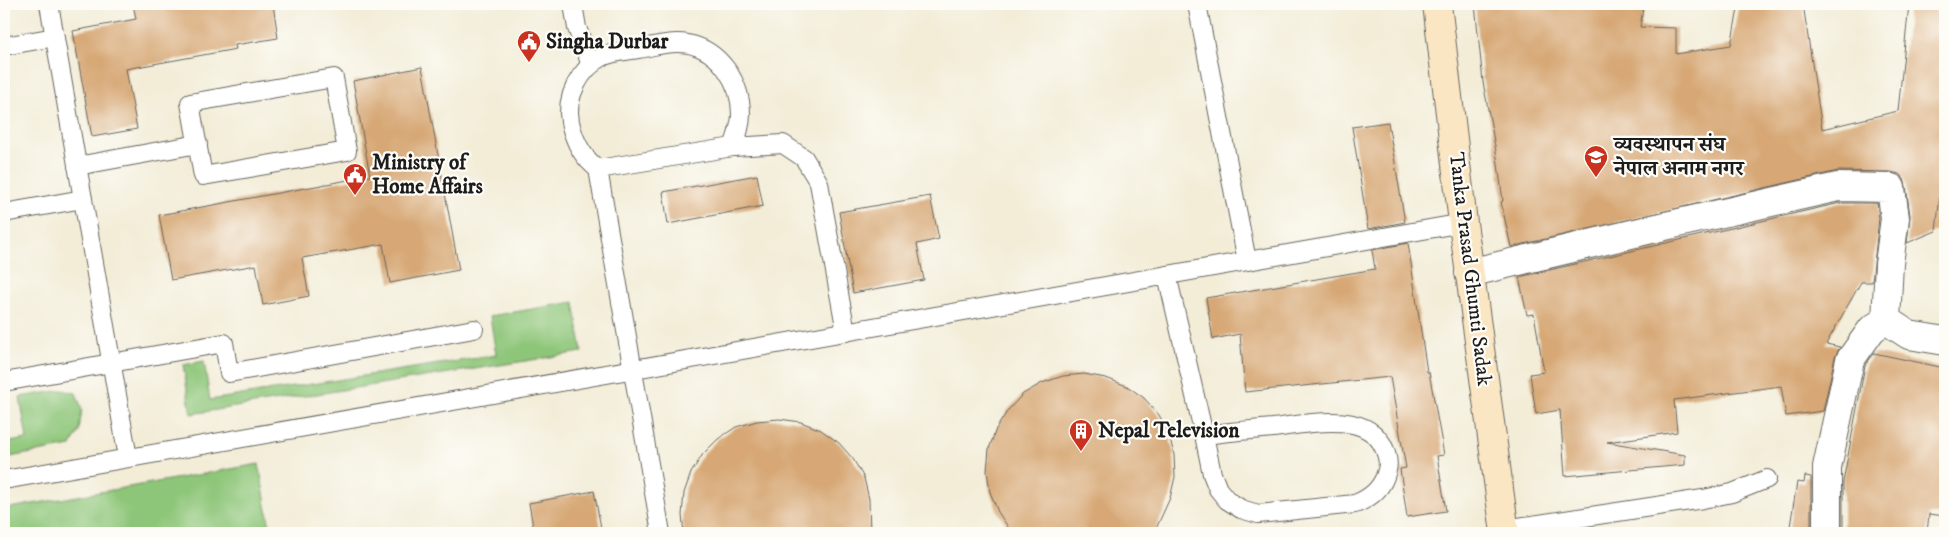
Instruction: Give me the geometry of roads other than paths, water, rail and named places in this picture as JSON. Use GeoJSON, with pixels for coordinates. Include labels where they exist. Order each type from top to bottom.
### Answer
{"type":"FeatureCollection","features":[{"type":"Feature","properties":{"kind":"street","name":"Tanka Prasad Ghumti Sadak"},"geometry":{"type":"LineString","coordinates":[[1437,4],[1469,273],[1505,531]]}},
{"type":"Feature","properties":{"kind":"street"},"geometry":{"type":"LineString","coordinates":[[1469,273],[1838,187],[1891,188],[1894,218],[1886,320]]}},
{"type":"Feature","properties":{"kind":"street"},"geometry":{"type":"LineString","coordinates":[[1886,320],[1909,335],[1945,341]]}},
{"type":"Feature","properties":{"kind":"street"},"geometry":{"type":"LineString","coordinates":[[1827,533],[1827,467],[1850,360],[1872,329],[1886,320]]}},
{"type":"Feature","properties":{"kind":"lane"},"geometry":{"type":"LineString","coordinates":[[49,4],[128,458]]}},
{"type":"Feature","properties":{"kind":"lane"},"geometry":{"type":"LineString","coordinates":[[573,4],[577,28],[591,64]]}},
{"type":"Feature","properties":{"kind":"lane"},"geometry":{"type":"LineString","coordinates":[[1196,4],[1247,261]]}},
{"type":"Feature","properties":{"kind":"lane"},"geometry":{"type":"LineString","coordinates":[[4,46],[54,37]]}},
{"type":"Feature","properties":{"kind":"lane"},"geometry":{"type":"LineString","coordinates":[[733,147],[739,132],[741,116],[736,84],[728,70],[717,59],[704,50],[689,44],[674,43],[603,56],[591,64],[581,75],[574,88],[569,118],[573,134],[589,163],[598,169],[733,147],[783,144],[804,158],[819,183],[846,332]]}},
{"type":"Feature","properties":{"kind":"lane"},"geometry":{"type":"LineString","coordinates":[[334,78],[347,151],[203,176],[198,144],[190,103],[334,78]]}},
{"type":"Feature","properties":{"kind":"lane"},"geometry":{"type":"LineString","coordinates":[[77,166],[198,144]]}},
{"type":"Feature","properties":{"kind":"lane"},"geometry":{"type":"LineString","coordinates":[[598,169],[661,533]]}},
{"type":"Feature","properties":{"kind":"lane"},"geometry":{"type":"LineString","coordinates":[[4,213],[83,199]]}},
{"type":"Feature","properties":{"kind":"lane"},"geometry":{"type":"LineString","coordinates":[[4,480],[1463,223]]}},
{"type":"Feature","properties":{"kind":"lane"},"geometry":{"type":"LineString","coordinates":[[1167,275],[1212,474],[1218,489],[1227,500],[1241,509],[1258,514],[1355,504],[1367,500],[1377,492],[1384,481],[1388,468],[1387,455],[1382,443],[1373,433],[1362,426],[1348,423],[1326,422],[1204,435]]}},
{"type":"Feature","properties":{"kind":"lane"},"geometry":{"type":"LineString","coordinates":[[4,382],[224,343],[229,373],[474,330]]}},
{"type":"Feature","properties":{"kind":"lane"},"geometry":{"type":"LineString","coordinates":[[1505,531],[1704,499],[1732,493],[1767,480]]}},
{"type":"Feature","properties":{"kind":"place","name":"Singha Durbar"},"geometry":{"type":"Point","coordinates":[529,63]}},
{"type":"Feature","properties":{"kind":"place","name":"व्यवस्थापन संघ नेपाल अनाम नगर"},"geometry":{"type":"Point","coordinates":[1596,178]}},
{"type":"Feature","properties":{"kind":"place","name":"Ministry of Home Affairs"},"geometry":{"type":"Point","coordinates":[355,196]}},
{"type":"Feature","properties":{"kind":"place","name":"Nepal Television"},"geometry":{"type":"Point","coordinates":[1081,452]}}]}
